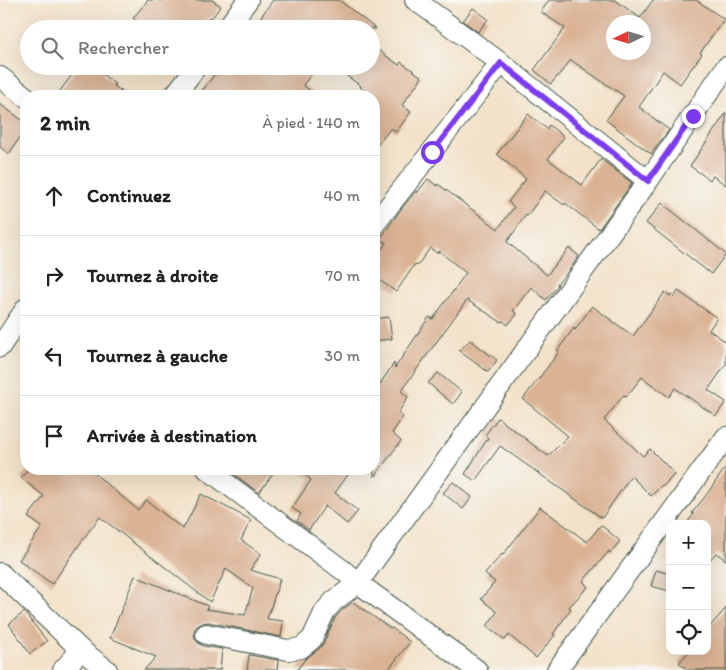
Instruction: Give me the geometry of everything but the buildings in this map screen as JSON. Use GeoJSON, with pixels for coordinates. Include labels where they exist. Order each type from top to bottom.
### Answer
{"type":"FeatureCollection","features":[{"type":"Feature","properties":{"kind":"street"},"geometry":{"type":"LineString","coordinates":[[233,20],[248,0]]}},
{"type":"Feature","properties":{"kind":"street"},"geometry":{"type":"LineString","coordinates":[[415,0],[501,63],[648,181]]}},
{"type":"Feature","properties":{"kind":"street"},"geometry":{"type":"LineString","coordinates":[[380,217],[501,63]]}},
{"type":"Feature","properties":{"kind":"street"},"geometry":{"type":"LineString","coordinates":[[206,634],[288,650],[301,648],[312,639],[325,611],[358,583],[648,181],[726,67]]}},
{"type":"Feature","properties":{"kind":"street"},"geometry":{"type":"LineString","coordinates":[[179,90],[190,75]]}},
{"type":"Feature","properties":{"kind":"street"},"geometry":{"type":"LineString","coordinates":[[0,77],[20,92]]}},
{"type":"Feature","properties":{"kind":"street"},"geometry":{"type":"LineString","coordinates":[[0,347],[20,334]]}},
{"type":"Feature","properties":{"kind":"street"},"geometry":{"type":"LineString","coordinates":[[556,670],[726,437]]}},
{"type":"Feature","properties":{"kind":"street"},"geometry":{"type":"LineString","coordinates":[[215,475],[477,670]]}},
{"type":"Feature","properties":{"kind":"street"},"geometry":{"type":"LineString","coordinates":[[0,573],[81,650],[107,670]]}},
{"type":"Feature","properties":{"kind":"street"},"geometry":{"type":"LineString","coordinates":[[63,670],[81,650]]}},
{"type":"Feature","properties":{"kind":"route"},"geometry":{"type":"LineString","coordinates":[[432,152],[501,63],[648,181],[693,116]]}}]}
